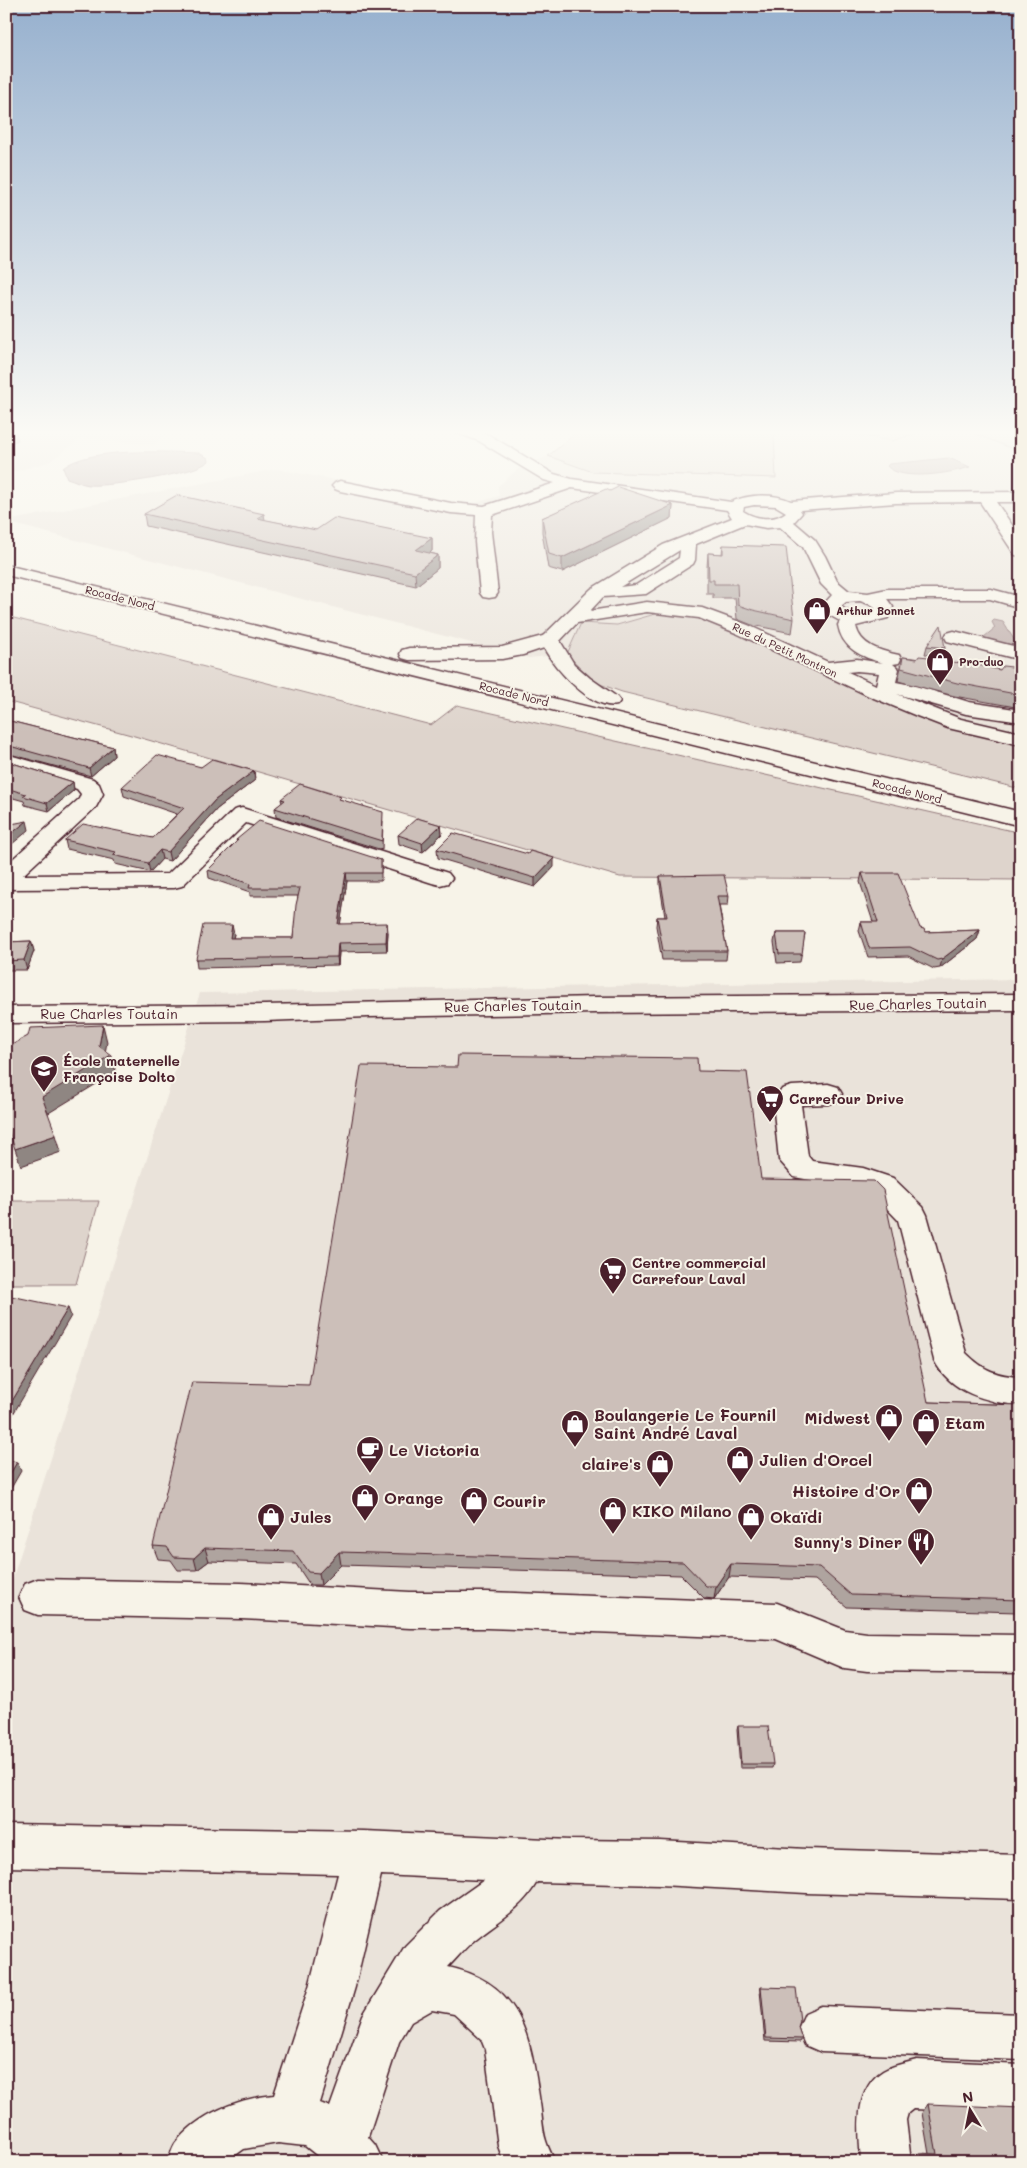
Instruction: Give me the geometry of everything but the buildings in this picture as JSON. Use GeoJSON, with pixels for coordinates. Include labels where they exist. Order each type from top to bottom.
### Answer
{"type":"FeatureCollection","features":[{"type":"Feature","properties":{"kind":"street"},"geometry":{"type":"LineString","coordinates":[[484,530],[489,593]]}},
{"type":"Feature","properties":{"kind":"street"},"geometry":{"type":"LineString","coordinates":[[409,654],[502,653],[516,651],[550,640],[597,593],[640,590],[687,560],[690,540],[708,530]]}},
{"type":"Feature","properties":{"kind":"street"},"geometry":{"type":"LineString","coordinates":[[798,530],[817,556],[830,584],[847,610],[847,634],[864,650],[881,657],[910,662]]}},
{"type":"Feature","properties":{"kind":"street"},"geometry":{"type":"LineString","coordinates":[[1007,530],[1021,551]]}},
{"type":"Feature","properties":{"kind":"street","name":"Rocade Nord"},"geometry":{"type":"LineString","coordinates":[[6,557],[610,702],[1019,814]]}},
{"type":"Feature","properties":{"kind":"street","name":"Rocade Nord"},"geometry":{"type":"LineString","coordinates":[[6,570],[1019,814]]}},
{"type":"Feature","properties":{"kind":"street"},"geometry":{"type":"LineString","coordinates":[[857,665],[828,629],[824,621],[847,610],[870,618],[882,614],[884,607],[875,600],[868,598],[887,594],[991,594],[1021,603]]}},
{"type":"Feature","properties":{"kind":"street","name":"Rue du Petit Montron"},"geometry":{"type":"LineString","coordinates":[[570,619],[647,607],[705,609],[758,637],[876,692],[961,716],[1017,736]]}},
{"type":"Feature","properties":{"kind":"street"},"geometry":{"type":"LineString","coordinates":[[954,638],[1021,654]]}},
{"type":"Feature","properties":{"kind":"street"},"geometry":{"type":"LineString","coordinates":[[550,640],[556,656],[575,676],[610,702]]}},
{"type":"Feature","properties":{"kind":"street"},"geometry":{"type":"LineString","coordinates":[[824,668],[857,665],[889,669],[886,686],[910,690],[961,716],[1020,716]]}},
{"type":"Feature","properties":{"kind":"street"},"geometry":{"type":"LineString","coordinates":[[6,760],[85,784],[91,788],[92,794],[88,802],[6,878]]}},
{"type":"Feature","properties":{"kind":"street"},"geometry":{"type":"LineString","coordinates":[[6,882],[174,881],[242,814],[440,878]]}},
{"type":"Feature","properties":{"kind":"street","name":"Rue Charles Toutain"},"geometry":{"type":"LineString","coordinates":[[6,1015],[265,1014],[368,1009],[595,1005],[1021,1002]]}},
{"type":"Feature","properties":{"kind":"street"},"geometry":{"type":"LineString","coordinates":[[828,1094],[792,1096],[787,1102],[794,1160],[804,1170],[863,1179],[883,1186],[912,1215],[951,1360],[966,1376],[987,1387],[1021,1391]]}},
{"type":"Feature","properties":{"kind":"street"},"geometry":{"type":"LineString","coordinates":[[38,1597],[241,1602],[410,1610],[487,1610],[777,1621],[844,1649],[867,1652],[1021,1654]]}},
{"type":"Feature","properties":{"kind":"street"},"geometry":{"type":"LineString","coordinates":[[6,1846],[364,1853],[525,1860],[660,1862],[806,1871],[1021,1877]]}},
{"type":"Feature","properties":{"kind":"street"},"geometry":{"type":"LineString","coordinates":[[290,2118],[307,2073],[344,1948],[364,1853]]}},
{"type":"Feature","properties":{"kind":"street"},"geometry":{"type":"LineString","coordinates":[[192,2162],[215,2140],[252,2122],[290,2118],[317,2126],[350,2152],[379,2031],[421,1962],[456,1927],[501,1894],[514,1880],[525,1860]]}},
{"type":"Feature","properties":{"kind":"street"},"geometry":{"type":"LineString","coordinates":[[395,2006],[428,1986],[466,1994],[498,2023],[508,2049],[522,2146],[530,2162]]}},
{"type":"Feature","properties":{"kind":"street"},"geometry":{"type":"LineString","coordinates":[[822,2029],[1021,2037]]}},
{"type":"Feature","properties":{"kind":"street"},"geometry":{"type":"LineString","coordinates":[[886,2162],[882,2120],[887,2100],[900,2088],[917,2084],[1021,2089]]}},
{"type":"Feature","properties":{"kind":"shaded area"},"geometry":{"type":"Polygon","coordinates":[[[37,530],[1021,530],[1021,744],[662,612],[617,625],[582,623],[567,654],[529,658],[37,530]]]}},
{"type":"Feature","properties":{"kind":"shaded area"},"geometry":{"type":"Polygon","coordinates":[[[662,612],[691,615],[778,651],[1021,744],[1021,789],[622,692],[594,682],[567,654],[581,623],[617,625],[662,612]]]}},
{"type":"Feature","properties":{"kind":"shaded area"},"geometry":{"type":"Polygon","coordinates":[[[6,616],[431,725],[457,705],[1021,833],[1021,880],[620,877],[131,735],[6,701],[6,616]]]}},
{"type":"Feature","properties":{"kind":"shaded area"},"geometry":{"type":"Polygon","coordinates":[[[994,620],[1003,622],[1015,641],[1011,648],[984,642],[984,637],[995,628],[992,622],[994,620]]]}},
{"type":"Feature","properties":{"kind":"shaded area"},"geometry":{"type":"Polygon","coordinates":[[[1021,979],[1021,2162],[6,2162],[6,1599],[200,993],[1021,979]]]}},
{"type":"Feature","properties":{"kind":"shaded area"},"geometry":{"type":"Polygon","coordinates":[[[6,1201],[99,1201],[76,1284],[6,1284],[6,1201]]]}},
{"type":"Feature","properties":{"kind":"place","name":"Arthur Bonnet"},"geometry":{"type":"Point","coordinates":[817,635]}},
{"type":"Feature","properties":{"kind":"place","name":"Pro-duo"},"geometry":{"type":"Point","coordinates":[940,686]}},
{"type":"Feature","properties":{"kind":"place","name":"École maternelle Françoise Dolto"},"geometry":{"type":"Point","coordinates":[44,1093]}},
{"type":"Feature","properties":{"kind":"place","name":"Carrefour Drive"},"geometry":{"type":"Point","coordinates":[770,1123]}},
{"type":"Feature","properties":{"kind":"place","name":"Centre commercial Carrefour Laval"},"geometry":{"type":"Point","coordinates":[613,1295]}},
{"type":"Feature","properties":{"kind":"place","name":"Midwest"},"geometry":{"type":"Point","coordinates":[889,1442]}},
{"type":"Feature","properties":{"kind":"place","name":"Etam"},"geometry":{"type":"Point","coordinates":[926,1447]}},
{"type":"Feature","properties":{"kind":"place","name":"Boulangerie Le Fournil Saint André Laval"},"geometry":{"type":"Point","coordinates":[575,1448]}},
{"type":"Feature","properties":{"kind":"place","name":"Le Victoria"},"geometry":{"type":"Point","coordinates":[370,1474]}},
{"type":"Feature","properties":{"kind":"place","name":"Julien d'Orcel"},"geometry":{"type":"Point","coordinates":[740,1484]}},
{"type":"Feature","properties":{"kind":"place","name":"claire's"},"geometry":{"type":"Point","coordinates":[660,1488]}},
{"type":"Feature","properties":{"kind":"place","name":"Histoire d'Or"},"geometry":{"type":"Point","coordinates":[919,1515]}},
{"type":"Feature","properties":{"kind":"place","name":"Orange"},"geometry":{"type":"Point","coordinates":[365,1522]}},
{"type":"Feature","properties":{"kind":"place","name":"Courir"},"geometry":{"type":"Point","coordinates":[474,1525]}},
{"type":"Feature","properties":{"kind":"place","name":"KIKO Milano"},"geometry":{"type":"Point","coordinates":[613,1535]}},
{"type":"Feature","properties":{"kind":"place","name":"Jules"},"geometry":{"type":"Point","coordinates":[271,1541]}},
{"type":"Feature","properties":{"kind":"place","name":"Okaïdi"},"geometry":{"type":"Point","coordinates":[751,1541]}},
{"type":"Feature","properties":{"kind":"place","name":"Sunny's Diner"},"geometry":{"type":"Point","coordinates":[921,1566]}}]}
